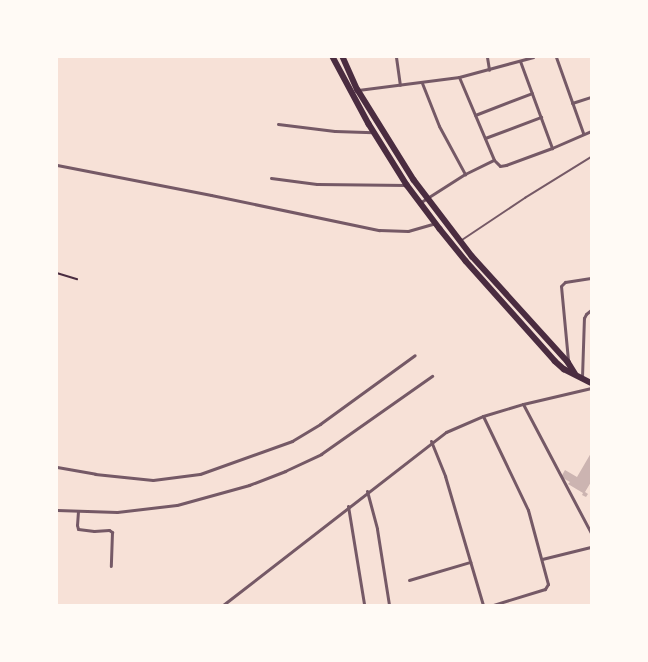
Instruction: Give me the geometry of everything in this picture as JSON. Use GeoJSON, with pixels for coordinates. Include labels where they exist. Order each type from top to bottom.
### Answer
{"type":"FeatureCollection","features":[{"type":"Feature","properties":{"kind":"highway"},"geometry":{"type":"LineString","coordinates":[[334,57],[353,97],[373,132],[407,185],[436,223],[466,261],[555,361],[564,369],[591,383]]}},
{"type":"Feature","properties":{"kind":"highway"},"geometry":{"type":"LineString","coordinates":[[343,57],[358,90],[396,151],[460,241],[568,362],[575,374]]}},
{"type":"Feature","properties":{"kind":"street"},"geometry":{"type":"LineString","coordinates":[[396,57],[400,85]]}},
{"type":"Feature","properties":{"kind":"street"},"geometry":{"type":"LineString","coordinates":[[487,57],[489,70]]}},
{"type":"Feature","properties":{"kind":"street"},"geometry":{"type":"LineString","coordinates":[[358,90],[422,83],[459,77],[533,57]]}},
{"type":"Feature","properties":{"kind":"street"},"geometry":{"type":"LineString","coordinates":[[556,57],[584,134]]}},
{"type":"Feature","properties":{"kind":"street"},"geometry":{"type":"LineString","coordinates":[[520,61],[552,148]]}},
{"type":"Feature","properties":{"kind":"street"},"geometry":{"type":"LineString","coordinates":[[459,77],[494,160],[502,166],[552,148],[591,130]]}},
{"type":"Feature","properties":{"kind":"street"},"geometry":{"type":"LineString","coordinates":[[422,83],[439,126],[465,174]]}},
{"type":"Feature","properties":{"kind":"street"},"geometry":{"type":"LineString","coordinates":[[475,115],[532,94]]}},
{"type":"Feature","properties":{"kind":"street"},"geometry":{"type":"LineString","coordinates":[[572,103],[591,96]]}},
{"type":"Feature","properties":{"kind":"street"},"geometry":{"type":"LineString","coordinates":[[485,138],[541,116]]}},
{"type":"Feature","properties":{"kind":"street"},"geometry":{"type":"LineString","coordinates":[[278,124],[335,131],[373,132]]}},
{"type":"Feature","properties":{"kind":"street"},"geometry":{"type":"LineString","coordinates":[[421,202],[465,174],[494,160]]}},
{"type":"Feature","properties":{"kind":"street"},"geometry":{"type":"LineString","coordinates":[[57,165],[204,193],[380,230],[408,231],[436,223]]}},
{"type":"Feature","properties":{"kind":"street"},"geometry":{"type":"LineString","coordinates":[[271,178],[317,184],[407,185]]}},
{"type":"Feature","properties":{"kind":"street"},"geometry":{"type":"LineString","coordinates":[[568,362],[561,286],[564,282],[591,278]]}},
{"type":"Feature","properties":{"kind":"street"},"geometry":{"type":"LineString","coordinates":[[582,377],[584,318],[591,310]]}},
{"type":"Feature","properties":{"kind":"street"},"geometry":{"type":"LineString","coordinates":[[57,467],[95,474],[152,480],[200,474],[292,441],[320,424],[415,355]]}},
{"type":"Feature","properties":{"kind":"street"},"geometry":{"type":"LineString","coordinates":[[57,510],[117,512],[177,505],[224,493],[285,471],[336,445],[432,376]]}},
{"type":"Feature","properties":{"kind":"street"},"geometry":{"type":"LineString","coordinates":[[223,605],[348,506],[446,432],[483,416],[523,404],[591,388]]}},
{"type":"Feature","properties":{"kind":"street"},"geometry":{"type":"LineString","coordinates":[[523,404],[591,533]]}},
{"type":"Feature","properties":{"kind":"street"},"geometry":{"type":"LineString","coordinates":[[483,416],[528,510],[548,584],[545,589],[493,605]]}},
{"type":"Feature","properties":{"kind":"street"},"geometry":{"type":"LineString","coordinates":[[431,442],[446,476],[483,605]]}},
{"type":"Feature","properties":{"kind":"street"},"geometry":{"type":"LineString","coordinates":[[367,492],[376,525],[389,605]]}},
{"type":"Feature","properties":{"kind":"street"},"geometry":{"type":"LineString","coordinates":[[348,506],[364,604]]}},
{"type":"Feature","properties":{"kind":"street"},"geometry":{"type":"LineString","coordinates":[[78,511],[76,525],[78,529],[94,531],[109,530],[112,532],[111,566]]}},
{"type":"Feature","properties":{"kind":"street"},"geometry":{"type":"LineString","coordinates":[[542,559],[591,547]]}},
{"type":"Feature","properties":{"kind":"street"},"geometry":{"type":"LineString","coordinates":[[409,580],[470,562]]}},
{"type":"Feature","properties":{"kind":"lane"},"geometry":{"type":"LineString","coordinates":[[460,241],[591,157]]}},
{"type":"Feature","properties":{"kind":"path"},"geometry":{"type":"LineString","coordinates":[[57,273],[77,279]]}},
{"type":"Feature","properties":{"kind":"building"},"geometry":{"type":"Polygon","coordinates":[[[591,453],[591,482],[585,492],[588,494],[586,497],[582,495],[583,493],[568,484],[570,482],[561,477],[565,470],[577,477],[591,453]]]}}]}
